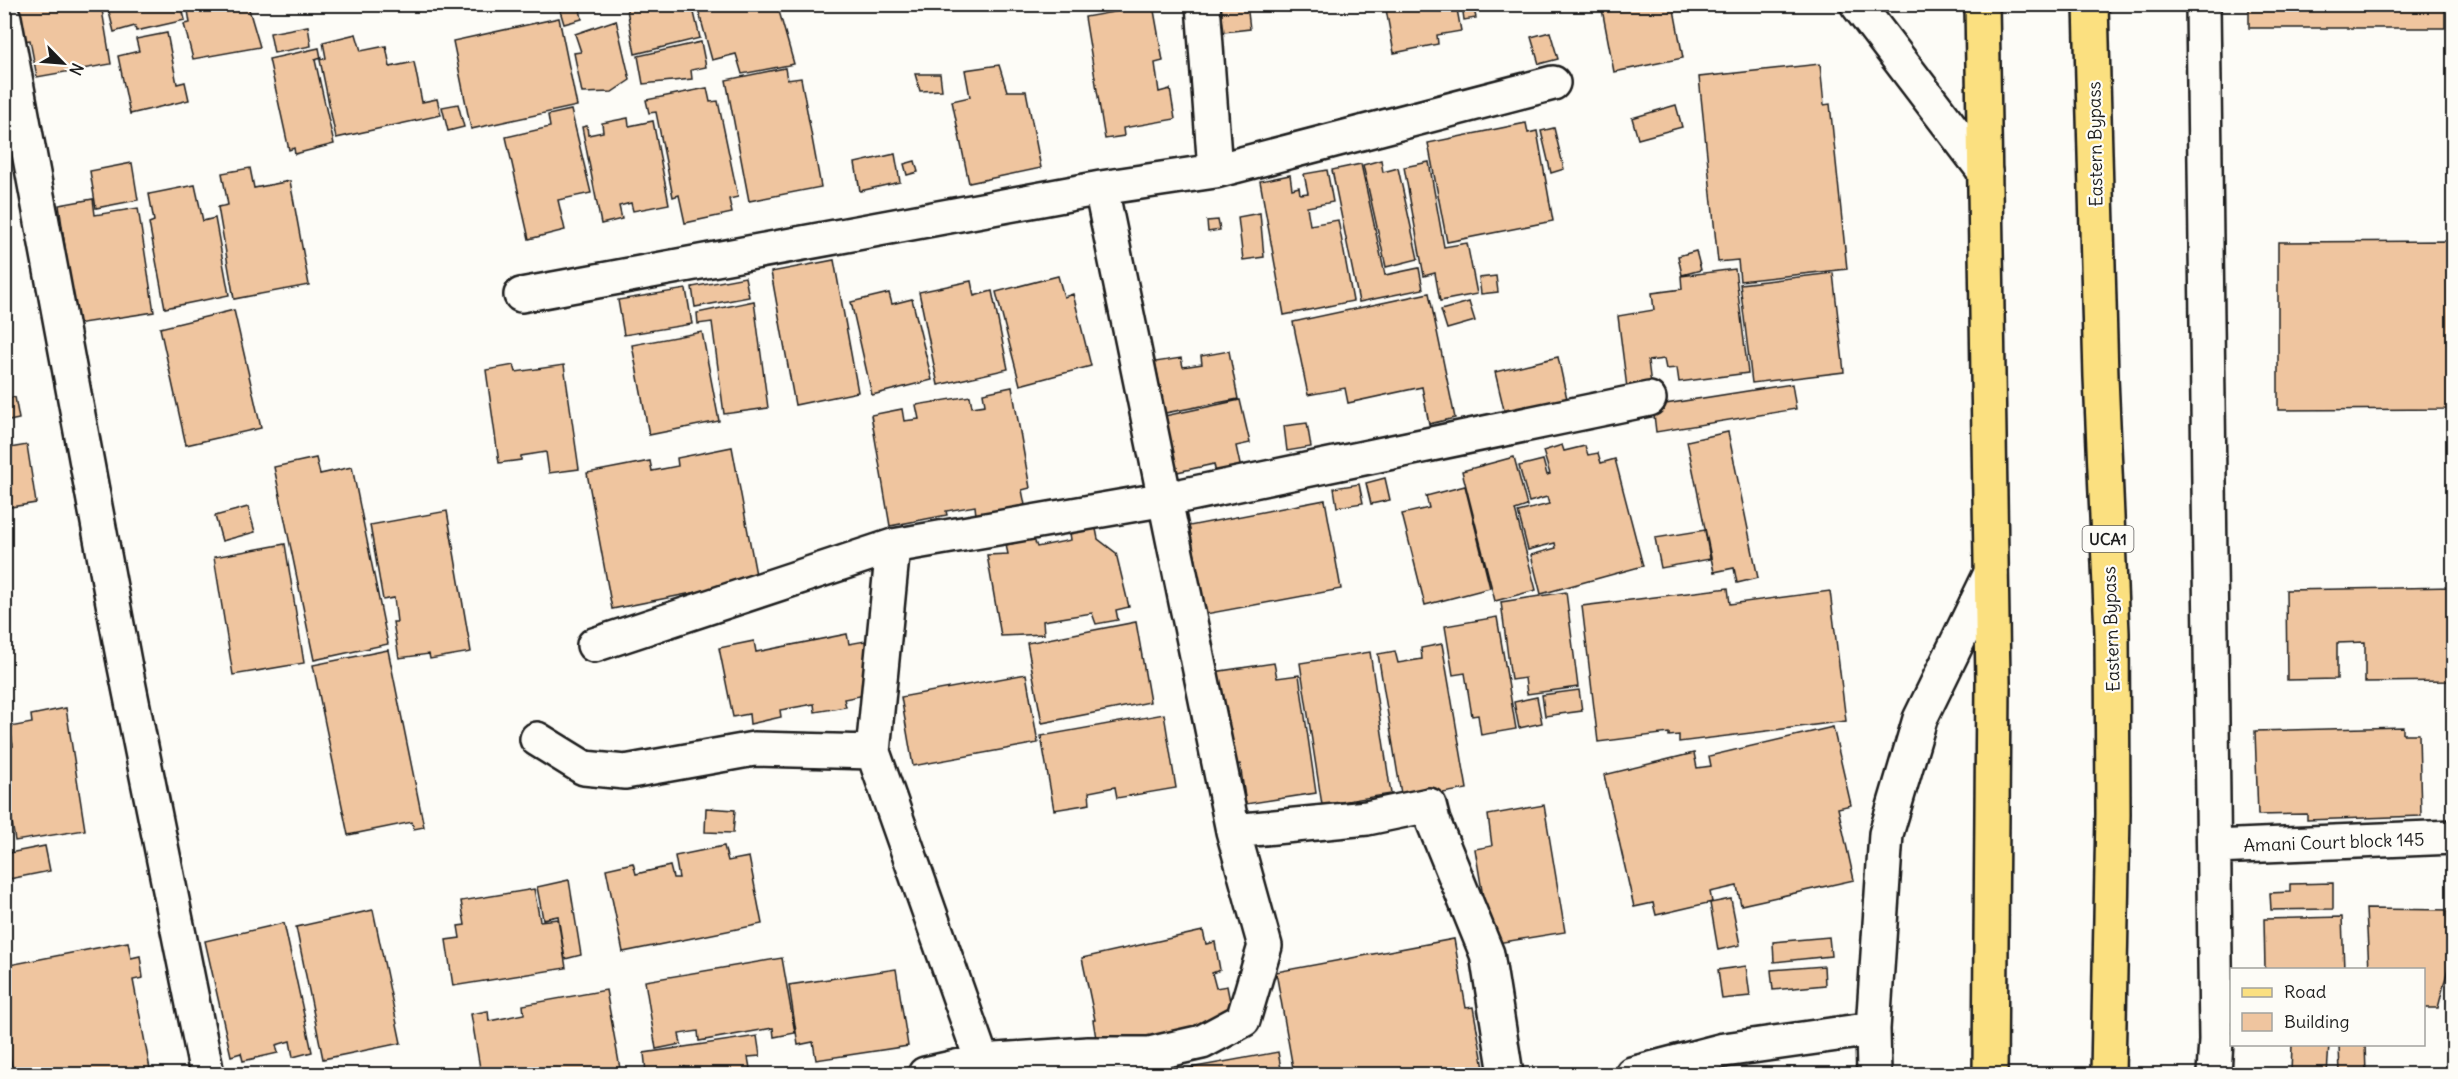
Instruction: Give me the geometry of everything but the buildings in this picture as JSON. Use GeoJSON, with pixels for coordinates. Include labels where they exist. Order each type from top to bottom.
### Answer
{"type":"FeatureCollection","features":[{"type":"Feature","properties":{"kind":"main road"},"geometry":{"type":"LineString","coordinates":[[1982,4],[1991,573],[1990,1074]]}},
{"type":"Feature","properties":{"kind":"main road","name":"Eastern Bypass"},"geometry":{"type":"LineString","coordinates":[[2091,4],[2101,377],[2112,633],[2113,814],[2108,1074]]}},
{"type":"Feature","properties":{"kind":"street"},"geometry":{"type":"LineString","coordinates":[[1203,4],[1215,171]]}},
{"type":"Feature","properties":{"kind":"street"},"geometry":{"type":"LineString","coordinates":[[1857,4],[1985,172]]}},
{"type":"Feature","properties":{"kind":"street"},"geometry":{"type":"LineString","coordinates":[[2203,4],[2216,1040],[2214,1074]]}},
{"type":"Feature","properties":{"kind":"street"},"geometry":{"type":"LineString","coordinates":[[4,18],[124,662],[207,1074]]}},
{"type":"Feature","properties":{"kind":"street"},"geometry":{"type":"LineString","coordinates":[[521,295],[1101,188],[1215,171],[1553,83]]}},
{"type":"Feature","properties":{"kind":"street"},"geometry":{"type":"LineString","coordinates":[[925,1074],[982,1061],[1084,1064],[1149,1054],[1202,1042],[1243,1020],[1265,946],[1233,831],[1101,188]]}},
{"type":"Feature","properties":{"kind":"street"},"geometry":{"type":"LineString","coordinates":[[594,645],[893,546],[1166,499],[1649,399]]}},
{"type":"Feature","properties":{"kind":"street"},"geometry":{"type":"LineString","coordinates":[[893,546],[873,752],[982,1061]]}},
{"type":"Feature","properties":{"kind":"street"},"geometry":{"type":"LineString","coordinates":[[1874,1074],[1873,1029],[1886,834],[1920,719],[1991,573]]}},
{"type":"Feature","properties":{"kind":"street"},"geometry":{"type":"LineString","coordinates":[[537,739],[584,768],[625,772],[754,749],[873,752]]}},
{"type":"Feature","properties":{"kind":"street"},"geometry":{"type":"LineString","coordinates":[[1233,831],[1367,818],[1429,805],[1433,821],[1487,954],[1506,1074]]}},
{"type":"Feature","properties":{"kind":"street","name":"Amani Court block 145"},"geometry":{"type":"LineString","coordinates":[[2214,847],[2454,837]]}},
{"type":"Feature","properties":{"kind":"street"},"geometry":{"type":"LineString","coordinates":[[1632,1074],[1724,1062],[1873,1029]]}}]}
